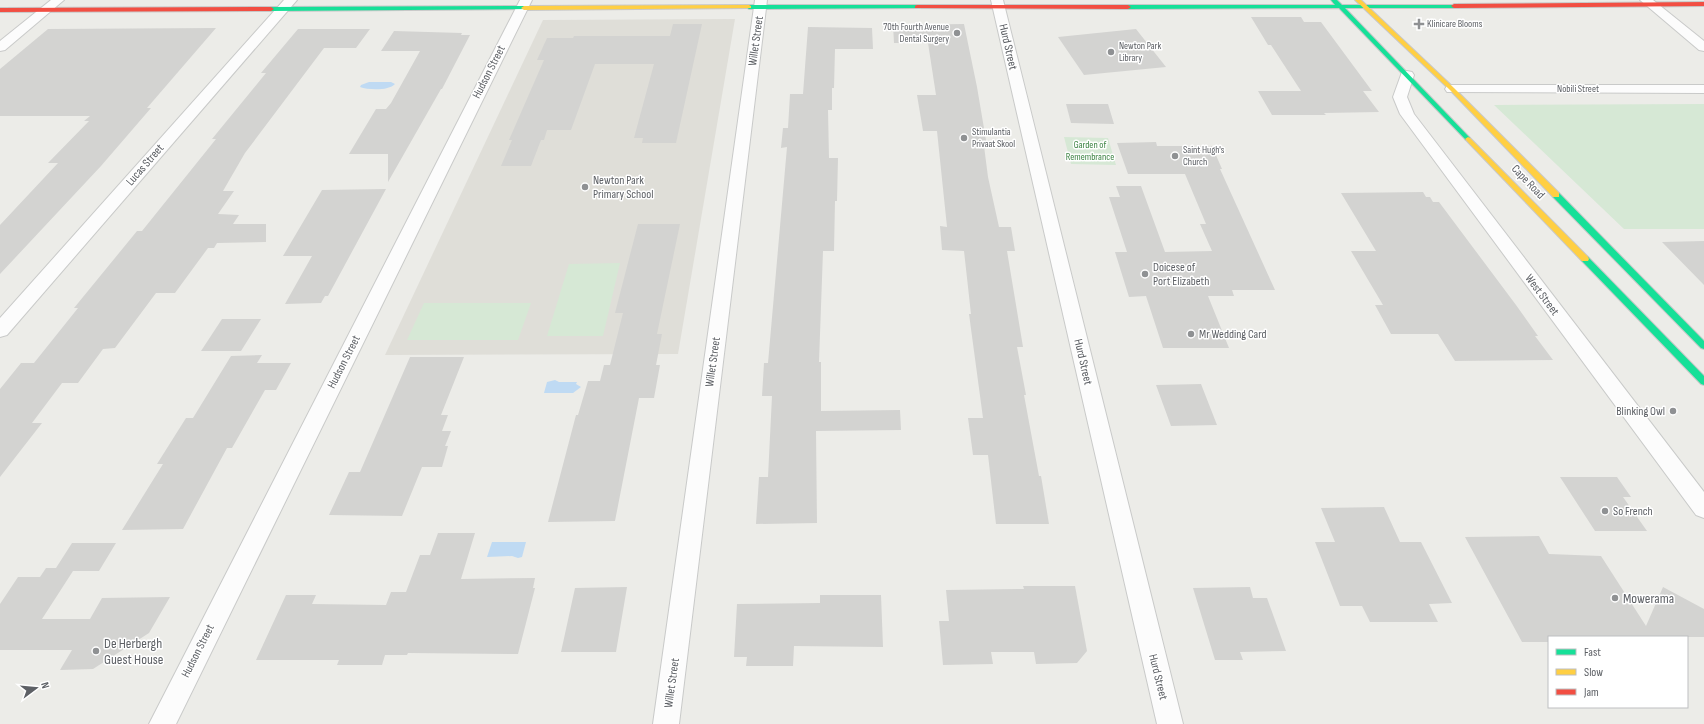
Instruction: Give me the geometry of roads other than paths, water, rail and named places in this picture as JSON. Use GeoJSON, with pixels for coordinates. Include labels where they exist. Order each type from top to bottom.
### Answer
{"type":"FeatureCollection","features":[{"type":"Feature","properties":{"kind":"street"},"geometry":{"type":"LineString","coordinates":[[0,47],[58,0]]}},
{"type":"Feature","properties":{"kind":"street","name":"Cape Road"},"geometry":{"type":"LineString","coordinates":[[1358,0],[1452,89],[1704,346]]}},
{"type":"Feature","properties":{"kind":"street"},"geometry":{"type":"LineString","coordinates":[[0,10],[287,5],[524,4],[1337,3],[1366,6],[1649,2],[1704,4]]}},
{"type":"Feature","properties":{"kind":"street"},"geometry":{"type":"LineString","coordinates":[[1649,2],[1704,47]]}},
{"type":"Feature","properties":{"kind":"street","name":"Hurd Street"},"geometry":{"type":"LineString","coordinates":[[998,3],[1170,724]]}},
{"type":"Feature","properties":{"kind":"street","name":"Cape Road"},"geometry":{"type":"LineString","coordinates":[[1337,3],[1704,382]]}},
{"type":"Feature","properties":{"kind":"street","name":"Hudson Street"},"geometry":{"type":"LineString","coordinates":[[162,724],[524,4]]}},
{"type":"Feature","properties":{"kind":"street","name":"Willet Street"},"geometry":{"type":"LineString","coordinates":[[666,724],[761,4]]}},
{"type":"Feature","properties":{"kind":"street","name":"Lucas Street"},"geometry":{"type":"LineString","coordinates":[[0,330],[287,5]]}},
{"type":"Feature","properties":{"kind":"street","name":"West Street"},"geometry":{"type":"LineString","coordinates":[[1407,74],[1406,84],[1402,90],[1400,102],[1412,121],[1704,509]]}},
{"type":"Feature","properties":{"kind":"street","name":"Nobili Street"},"geometry":{"type":"LineString","coordinates":[[1452,89],[1704,88]]}},
{"type":"Feature","properties":{"kind":"water"},"geometry":{"type":"Polygon","coordinates":[[[369,82],[391,82],[395,84],[383,89],[368,89],[360,87],[361,85],[369,82]]]}},
{"type":"Feature","properties":{"kind":"water"},"geometry":{"type":"Polygon","coordinates":[[[555,380],[559,382],[577,382],[576,384],[581,387],[573,393],[544,393],[547,382],[555,380]]]}},
{"type":"Feature","properties":{"kind":"water"},"geometry":{"type":"Polygon","coordinates":[[[492,542],[526,542],[522,557],[518,558],[512,556],[487,557],[492,542]]]}},
{"type":"Feature","properties":{"kind":"place","name":"Klinicare Blooms"},"geometry":{"type":"Point","coordinates":[1419,24]}},
{"type":"Feature","properties":{"kind":"place","name":"70th Fourth Avenue Dental Surgery"},"geometry":{"type":"Point","coordinates":[957,33]}},
{"type":"Feature","properties":{"kind":"place","name":"Newton Park Library"},"geometry":{"type":"Point","coordinates":[1111,52]}},
{"type":"Feature","properties":{"kind":"place","name":"Stimulantia Privaat Skool"},"geometry":{"type":"Point","coordinates":[964,138]}},
{"type":"Feature","properties":{"kind":"place","name":"Saint Hugh's Church"},"geometry":{"type":"Point","coordinates":[1175,156]}},
{"type":"Feature","properties":{"kind":"place","name":"Newton Park Primary School"},"geometry":{"type":"Point","coordinates":[585,187]}},
{"type":"Feature","properties":{"kind":"place","name":"Doicese of Port Elizabeth"},"geometry":{"type":"Point","coordinates":[1145,274]}},
{"type":"Feature","properties":{"kind":"place","name":"Mr Wedding Card"},"geometry":{"type":"Point","coordinates":[1191,334]}},
{"type":"Feature","properties":{"kind":"place","name":"Blinking Owl"},"geometry":{"type":"Point","coordinates":[1673,411]}},
{"type":"Feature","properties":{"kind":"place","name":"So French"},"geometry":{"type":"Point","coordinates":[1605,511]}},
{"type":"Feature","properties":{"kind":"place","name":"Mowerama"},"geometry":{"type":"Point","coordinates":[1615,598]}},
{"type":"Feature","properties":{"kind":"place","name":"De Herbergh Guest House"},"geometry":{"type":"Point","coordinates":[96,651]}},
{"type":"Feature","properties":{"kind":"park label","name":"Garden of Remembrance"},"geometry":{"type":"Point","coordinates":[1090,150]}}]}
